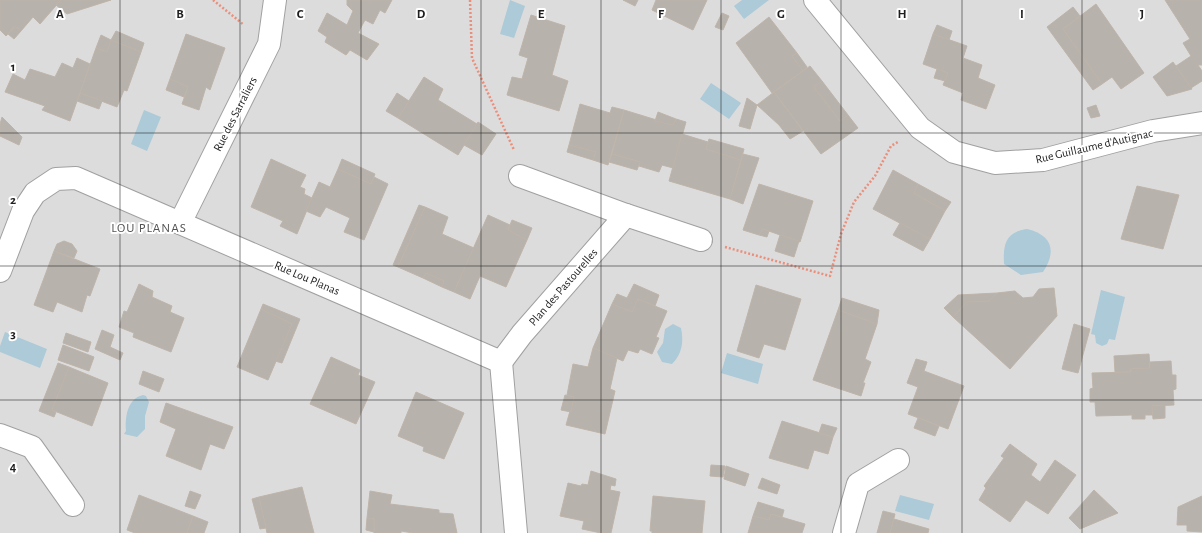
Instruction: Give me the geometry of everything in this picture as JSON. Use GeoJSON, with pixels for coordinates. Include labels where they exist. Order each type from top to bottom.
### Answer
{"type":"FeatureCollection","features":[{"type":"Feature","properties":{"kind":"street","name":"Rue des Sarraliers"},"geometry":{"type":"LineString","coordinates":[[180,223],[269,44],[275,0]]}},
{"type":"Feature","properties":{"kind":"street","name":"Rue Guillaume d'Autignac"},"geometry":{"type":"LineString","coordinates":[[815,0],[920,128],[954,152],[995,163],[1043,160],[1153,131],[1202,123]]}},
{"type":"Feature","properties":{"kind":"street"},"geometry":{"type":"LineString","coordinates":[[520,176],[626,215],[701,240]]}},
{"type":"Feature","properties":{"kind":"street","name":"Rue Lou Planas"},"geometry":{"type":"LineString","coordinates":[[0,271],[23,211],[35,193],[56,179],[76,178],[501,362]]}},
{"type":"Feature","properties":{"kind":"street","name":"Plan des Pastourelles"},"geometry":{"type":"LineString","coordinates":[[501,362],[522,334],[626,215]]}},
{"type":"Feature","properties":{"kind":"street"},"geometry":{"type":"LineString","coordinates":[[501,362],[516,533]]}},
{"type":"Feature","properties":{"kind":"street"},"geometry":{"type":"LineString","coordinates":[[0,435],[32,447],[73,505]]}},
{"type":"Feature","properties":{"kind":"street"},"geometry":{"type":"LineString","coordinates":[[844,533],[858,484],[898,460]]}},
{"type":"Feature","properties":{"kind":"path"},"geometry":{"type":"LineString","coordinates":[[213,0],[269,44]]}},
{"type":"Feature","properties":{"kind":"path"},"geometry":{"type":"LineString","coordinates":[[470,0],[472,58],[514,148],[520,176]]}},
{"type":"Feature","properties":{"kind":"path"},"geometry":{"type":"LineString","coordinates":[[701,240],[830,276],[841,234],[854,202],[875,176],[891,146],[920,128]]}},
{"type":"Feature","properties":{"kind":"shaded area"},"geometry":{"type":"Polygon","coordinates":[[[0,0],[1202,0],[1202,533],[0,533],[0,0]]]}},
{"type":"Feature","properties":{"kind":"water"},"geometry":{"type":"Polygon","coordinates":[[[510,0],[525,6],[514,38],[500,34],[510,0]]]}},
{"type":"Feature","properties":{"kind":"water"},"geometry":{"type":"Polygon","coordinates":[[[742,0],[769,0],[744,19],[734,6],[742,0]]]}},
{"type":"Feature","properties":{"kind":"water"},"geometry":{"type":"Polygon","coordinates":[[[711,83],[741,103],[729,119],[700,99],[711,83]]]}},
{"type":"Feature","properties":{"kind":"water"},"geometry":{"type":"Polygon","coordinates":[[[144,110],[161,117],[147,151],[131,144],[144,110]]]}},
{"type":"Feature","properties":{"kind":"water"},"geometry":{"type":"Polygon","coordinates":[[[1027,229],[1042,235],[1050,245],[1051,251],[1050,257],[1043,272],[1021,275],[1004,264],[1004,251],[1007,240],[1010,236],[1014,233],[1027,229]]]}},
{"type":"Feature","properties":{"kind":"water"},"geometry":{"type":"Polygon","coordinates":[[[1101,290],[1125,297],[1115,340],[1109,339],[1107,344],[1102,346],[1096,343],[1095,335],[1091,334],[1101,290]]]}},
{"type":"Feature","properties":{"kind":"water"},"geometry":{"type":"Polygon","coordinates":[[[673,324],[681,328],[682,338],[680,352],[672,364],[662,362],[657,352],[663,343],[665,329],[673,324]]]}},
{"type":"Feature","properties":{"kind":"water"},"geometry":{"type":"Polygon","coordinates":[[[5,332],[47,349],[40,368],[0,352],[0,346],[5,332]]]}},
{"type":"Feature","properties":{"kind":"water"},"geometry":{"type":"Polygon","coordinates":[[[727,353],[763,364],[758,384],[721,373],[727,353]]]}},
{"type":"Feature","properties":{"kind":"water"},"geometry":{"type":"Polygon","coordinates":[[[143,395],[146,396],[149,402],[145,416],[145,429],[137,437],[124,434],[126,431],[126,420],[130,404],[133,400],[143,395]]]}},
{"type":"Feature","properties":{"kind":"water"},"geometry":{"type":"Polygon","coordinates":[[[900,495],[934,504],[929,520],[895,511],[900,495]]]}},
{"type":"Feature","properties":{"kind":"building"},"geometry":{"type":"Polygon","coordinates":[[[0,0],[61,0],[40,24],[33,17],[21,31],[15,26],[6,36],[0,30],[0,0]]]}},
{"type":"Feature","properties":{"kind":"building"},"geometry":{"type":"Polygon","coordinates":[[[61,0],[111,0],[67,14],[56,5],[61,0]]]}},
{"type":"Feature","properties":{"kind":"building"},"geometry":{"type":"Polygon","coordinates":[[[347,0],[392,0],[385,13],[380,10],[373,24],[365,20],[358,33],[379,44],[367,60],[350,50],[346,55],[325,42],[327,37],[318,31],[327,13],[347,25],[353,11],[347,5],[347,0]]]}},
{"type":"Feature","properties":{"kind":"building"},"geometry":{"type":"Polygon","coordinates":[[[623,0],[638,0],[635,6],[623,0]]]}},
{"type":"Feature","properties":{"kind":"building"},"geometry":{"type":"Polygon","coordinates":[[[656,0],[707,0],[693,30],[652,10],[656,0]]]}},
{"type":"Feature","properties":{"kind":"building"},"geometry":{"type":"Polygon","coordinates":[[[1165,0],[1202,0],[1202,65],[1198,65],[1202,71],[1202,81],[1191,88],[1176,66],[1191,56],[1183,43],[1190,39],[1165,0]]]}},
{"type":"Feature","properties":{"kind":"building"},"geometry":{"type":"Polygon","coordinates":[[[1096,4],[1144,73],[1121,89],[1112,77],[1102,84],[1063,29],[1096,4]]]}},
{"type":"Feature","properties":{"kind":"building"},"geometry":{"type":"Polygon","coordinates":[[[1073,7],[1080,16],[1063,29],[1102,84],[1093,90],[1047,27],[1073,7]]]}},
{"type":"Feature","properties":{"kind":"building"},"geometry":{"type":"Polygon","coordinates":[[[722,13],[729,16],[723,30],[715,27],[722,13]]]}},
{"type":"Feature","properties":{"kind":"building"},"geometry":{"type":"Polygon","coordinates":[[[531,15],[565,26],[552,75],[568,81],[559,111],[507,95],[512,77],[522,79],[528,58],[519,55],[531,15]]]}},
{"type":"Feature","properties":{"kind":"building"},"geometry":{"type":"Polygon","coordinates":[[[769,17],[797,53],[792,56],[803,71],[772,93],[736,43],[769,17]]]}},
{"type":"Feature","properties":{"kind":"building"},"geometry":{"type":"Polygon","coordinates":[[[937,25],[952,31],[949,40],[933,34],[937,25]]]}},
{"type":"Feature","properties":{"kind":"building"},"geometry":{"type":"Polygon","coordinates":[[[15,26],[21,31],[14,39],[8,34],[15,26]]]}},
{"type":"Feature","properties":{"kind":"building"},"geometry":{"type":"Polygon","coordinates":[[[116,31],[144,43],[141,52],[111,40],[116,31]]]}},
{"type":"Feature","properties":{"kind":"building"},"geometry":{"type":"Polygon","coordinates":[[[186,34],[225,48],[210,90],[206,87],[199,110],[182,104],[188,87],[170,79],[186,34]]]}},
{"type":"Feature","properties":{"kind":"building"},"geometry":{"type":"Polygon","coordinates":[[[933,34],[967,46],[963,58],[982,65],[978,78],[995,85],[986,109],[961,100],[963,93],[943,85],[948,73],[923,64],[933,34]]]}},
{"type":"Feature","properties":{"kind":"building"},"geometry":{"type":"Polygon","coordinates":[[[101,35],[111,40],[107,52],[96,48],[101,35]]]}},
{"type":"Feature","properties":{"kind":"building"},"geometry":{"type":"Polygon","coordinates":[[[111,40],[141,52],[127,91],[124,90],[117,107],[80,93],[96,48],[107,52],[111,40]]]}},
{"type":"Feature","properties":{"kind":"building"},"geometry":{"type":"Polygon","coordinates":[[[797,53],[807,67],[803,71],[792,56],[797,53]]]}},
{"type":"Feature","properties":{"kind":"building"},"geometry":{"type":"Polygon","coordinates":[[[77,58],[90,64],[70,121],[42,110],[45,106],[5,92],[13,74],[25,80],[30,69],[55,77],[62,63],[73,68],[77,58]]]}},
{"type":"Feature","properties":{"kind":"building"},"geometry":{"type":"Polygon","coordinates":[[[1173,62],[1192,89],[1167,96],[1153,77],[1173,62]]]}},
{"type":"Feature","properties":{"kind":"building"},"geometry":{"type":"Polygon","coordinates":[[[810,66],[822,81],[814,87],[840,121],[848,115],[858,128],[821,154],[774,92],[810,66]]]}},
{"type":"Feature","properties":{"kind":"building"},"geometry":{"type":"Polygon","coordinates":[[[937,69],[948,73],[945,81],[934,78],[937,69]]]}},
{"type":"Feature","properties":{"kind":"building"},"geometry":{"type":"Polygon","coordinates":[[[424,77],[443,89],[438,100],[477,124],[458,155],[398,118],[424,77]]]}},
{"type":"Feature","properties":{"kind":"building"},"geometry":{"type":"Polygon","coordinates":[[[170,79],[188,87],[184,97],[166,90],[170,79]]]}},
{"type":"Feature","properties":{"kind":"building"},"geometry":{"type":"Polygon","coordinates":[[[822,81],[848,115],[840,121],[814,87],[822,81]]]}},
{"type":"Feature","properties":{"kind":"building"},"geometry":{"type":"Polygon","coordinates":[[[774,92],[803,131],[790,139],[779,125],[757,105],[774,92]]]}},
{"type":"Feature","properties":{"kind":"building"},"geometry":{"type":"Polygon","coordinates":[[[80,93],[102,101],[99,109],[77,101],[80,93]]]}},
{"type":"Feature","properties":{"kind":"building"},"geometry":{"type":"Polygon","coordinates":[[[397,93],[409,101],[398,118],[386,111],[397,93]]]}},
{"type":"Feature","properties":{"kind":"building"},"geometry":{"type":"Polygon","coordinates":[[[747,98],[757,105],[750,129],[739,126],[747,98]]]}},
{"type":"Feature","properties":{"kind":"building"},"geometry":{"type":"Polygon","coordinates":[[[580,104],[610,113],[612,107],[624,110],[608,165],[593,160],[596,152],[569,145],[580,104]]]}},
{"type":"Feature","properties":{"kind":"building"},"geometry":{"type":"Polygon","coordinates":[[[1096,105],[1100,116],[1091,118],[1087,108],[1096,105]]]}},
{"type":"Feature","properties":{"kind":"building"},"geometry":{"type":"Polygon","coordinates":[[[624,110],[673,125],[676,119],[686,122],[673,168],[662,165],[659,172],[639,166],[640,162],[612,154],[624,110]]]}},
{"type":"Feature","properties":{"kind":"building"},"geometry":{"type":"Polygon","coordinates":[[[658,112],[676,119],[673,125],[655,121],[658,112]]]}},
{"type":"Feature","properties":{"kind":"building"},"geometry":{"type":"Polygon","coordinates":[[[2,117],[22,137],[19,145],[0,136],[0,124],[2,117]]]}},
{"type":"Feature","properties":{"kind":"building"},"geometry":{"type":"Polygon","coordinates":[[[478,122],[496,134],[482,155],[464,145],[478,122]]]}},
{"type":"Feature","properties":{"kind":"building"},"geometry":{"type":"Polygon","coordinates":[[[682,134],[708,142],[706,149],[741,160],[730,199],[669,181],[682,134]]]}},
{"type":"Feature","properties":{"kind":"building"},"geometry":{"type":"Polygon","coordinates":[[[709,139],[744,149],[741,160],[706,149],[709,139]]]}},
{"type":"Feature","properties":{"kind":"building"},"geometry":{"type":"Polygon","coordinates":[[[569,145],[596,152],[593,160],[567,152],[569,145]]]}},
{"type":"Feature","properties":{"kind":"building"},"geometry":{"type":"Polygon","coordinates":[[[612,154],[640,162],[637,170],[609,162],[612,154]]]}},
{"type":"Feature","properties":{"kind":"building"},"geometry":{"type":"Polygon","coordinates":[[[743,154],[759,158],[743,204],[730,199],[743,154]]]}},
{"type":"Feature","properties":{"kind":"building"},"geometry":{"type":"Polygon","coordinates":[[[271,159],[306,175],[300,187],[305,189],[304,194],[312,198],[297,234],[280,226],[283,221],[251,207],[271,159]]]}},
{"type":"Feature","properties":{"kind":"building"},"geometry":{"type":"Polygon","coordinates":[[[342,159],[375,174],[371,184],[338,169],[342,159]]]}},
{"type":"Feature","properties":{"kind":"building"},"geometry":{"type":"Polygon","coordinates":[[[338,169],[371,184],[374,177],[388,184],[364,240],[344,232],[350,218],[326,207],[320,217],[306,211],[319,182],[330,187],[338,169]]]}},
{"type":"Feature","properties":{"kind":"building"},"geometry":{"type":"Polygon","coordinates":[[[893,170],[918,184],[914,193],[945,211],[930,239],[873,209],[893,170]]]}},
{"type":"Feature","properties":{"kind":"building"},"geometry":{"type":"Polygon","coordinates":[[[759,184],[813,201],[800,242],[763,229],[759,235],[743,230],[759,184]]]}},
{"type":"Feature","properties":{"kind":"building"},"geometry":{"type":"Polygon","coordinates":[[[918,184],[951,202],[945,211],[914,193],[918,184]]]}},
{"type":"Feature","properties":{"kind":"building"},"geometry":{"type":"Polygon","coordinates":[[[1137,186],[1179,195],[1163,249],[1121,239],[1137,186]]]}},
{"type":"Feature","properties":{"kind":"building"},"geometry":{"type":"Polygon","coordinates":[[[419,205],[425,207],[398,267],[393,265],[419,205]]]}},
{"type":"Feature","properties":{"kind":"building"},"geometry":{"type":"Polygon","coordinates":[[[425,207],[448,217],[442,234],[474,248],[454,292],[442,287],[444,281],[426,273],[423,278],[398,267],[425,207]]]}},
{"type":"Feature","properties":{"kind":"building"},"geometry":{"type":"Polygon","coordinates":[[[488,215],[510,225],[508,230],[527,240],[506,287],[480,276],[470,299],[454,292],[488,215]]]}},
{"type":"Feature","properties":{"kind":"building"},"geometry":{"type":"Polygon","coordinates":[[[512,220],[532,228],[527,240],[508,230],[512,220]]]}},
{"type":"Feature","properties":{"kind":"building"},"geometry":{"type":"Polygon","coordinates":[[[900,223],[930,239],[923,251],[893,235],[900,223]]]}},
{"type":"Feature","properties":{"kind":"building"},"geometry":{"type":"Polygon","coordinates":[[[763,229],[769,231],[767,237],[759,235],[763,229]]]}},
{"type":"Feature","properties":{"kind":"building"},"geometry":{"type":"Polygon","coordinates":[[[780,235],[799,241],[794,257],[775,251],[780,235]]]}},
{"type":"Feature","properties":{"kind":"building"},"geometry":{"type":"Polygon","coordinates":[[[64,241],[72,244],[77,251],[74,258],[54,251],[57,244],[64,241]]]}},
{"type":"Feature","properties":{"kind":"building"},"geometry":{"type":"Polygon","coordinates":[[[54,251],[100,269],[90,296],[87,295],[82,312],[57,302],[53,312],[34,305],[54,251]]]}},
{"type":"Feature","properties":{"kind":"building"},"geometry":{"type":"Polygon","coordinates":[[[426,273],[444,281],[442,287],[423,278],[426,273]]]}},
{"type":"Feature","properties":{"kind":"building"},"geometry":{"type":"Polygon","coordinates":[[[139,284],[153,291],[152,297],[172,306],[170,312],[184,318],[171,352],[133,337],[134,333],[119,327],[124,311],[127,312],[139,284]]]}},
{"type":"Feature","properties":{"kind":"building"},"geometry":{"type":"Polygon","coordinates":[[[634,284],[659,295],[655,306],[638,299],[632,312],[612,304],[617,294],[627,298],[634,284]]]}},
{"type":"Feature","properties":{"kind":"building"},"geometry":{"type":"Polygon","coordinates":[[[756,285],[801,299],[785,350],[764,344],[759,358],[737,351],[756,285]]]}},
{"type":"Feature","properties":{"kind":"building"},"geometry":{"type":"Polygon","coordinates":[[[1054,288],[1057,316],[1010,369],[953,317],[967,302],[989,301],[997,293],[1015,291],[1023,298],[1033,297],[1039,289],[1054,288]]]}},
{"type":"Feature","properties":{"kind":"building"},"geometry":{"type":"Polygon","coordinates":[[[997,293],[989,301],[967,302],[953,317],[944,308],[958,295],[997,293]]]}},
{"type":"Feature","properties":{"kind":"building"},"geometry":{"type":"Polygon","coordinates":[[[842,298],[879,310],[877,324],[838,310],[842,298]]]}},
{"type":"Feature","properties":{"kind":"building"},"geometry":{"type":"Polygon","coordinates":[[[638,299],[667,311],[656,337],[659,338],[652,354],[640,349],[638,353],[628,350],[623,361],[593,348],[612,304],[632,312],[638,299]]]}},
{"type":"Feature","properties":{"kind":"building"},"geometry":{"type":"Polygon","coordinates":[[[263,304],[300,319],[282,363],[275,361],[292,324],[261,309],[263,304]]]}},
{"type":"Feature","properties":{"kind":"building"},"geometry":{"type":"Polygon","coordinates":[[[261,309],[292,324],[268,380],[237,367],[261,309]]]}},
{"type":"Feature","properties":{"kind":"building"},"geometry":{"type":"Polygon","coordinates":[[[838,310],[877,324],[865,359],[871,362],[863,383],[865,383],[861,396],[813,380],[838,310]]]}},
{"type":"Feature","properties":{"kind":"building"},"geometry":{"type":"Polygon","coordinates":[[[1074,324],[1090,329],[1078,373],[1062,369],[1074,324]]]}},
{"type":"Feature","properties":{"kind":"building"},"geometry":{"type":"Polygon","coordinates":[[[102,330],[114,335],[110,347],[123,353],[120,360],[95,349],[102,330]]]}},
{"type":"Feature","properties":{"kind":"building"},"geometry":{"type":"Polygon","coordinates":[[[66,333],[91,342],[88,352],[63,343],[66,333]]]}},
{"type":"Feature","properties":{"kind":"building"},"geometry":{"type":"Polygon","coordinates":[[[63,345],[94,357],[89,371],[58,360],[63,345]]]}},
{"type":"Feature","properties":{"kind":"building"},"geometry":{"type":"Polygon","coordinates":[[[593,348],[617,358],[610,389],[615,391],[605,434],[566,425],[574,397],[567,395],[573,364],[588,367],[593,348]]]}},
{"type":"Feature","properties":{"kind":"building"},"geometry":{"type":"Polygon","coordinates":[[[1149,354],[1150,368],[1131,369],[1131,372],[1115,372],[1114,356],[1149,354]]]}},
{"type":"Feature","properties":{"kind":"building"},"geometry":{"type":"Polygon","coordinates":[[[331,357],[360,370],[358,375],[375,382],[356,424],[310,404],[331,357]]]}},
{"type":"Feature","properties":{"kind":"building"},"geometry":{"type":"Polygon","coordinates":[[[916,359],[927,362],[924,371],[964,386],[948,429],[908,414],[918,387],[907,383],[916,359]]]}},
{"type":"Feature","properties":{"kind":"building"},"geometry":{"type":"Polygon","coordinates":[[[1171,361],[1172,375],[1176,375],[1176,389],[1173,390],[1174,405],[1152,406],[1153,415],[1145,415],[1145,419],[1132,419],[1132,415],[1096,416],[1095,402],[1090,402],[1090,389],[1093,388],[1092,373],[1131,372],[1131,369],[1150,368],[1150,362],[1171,361]]]}},
{"type":"Feature","properties":{"kind":"building"},"geometry":{"type":"Polygon","coordinates":[[[58,363],[69,367],[52,410],[56,412],[54,417],[39,411],[58,363]]]}},
{"type":"Feature","properties":{"kind":"building"},"geometry":{"type":"Polygon","coordinates":[[[69,367],[108,383],[92,426],[52,410],[69,367]]]}},
{"type":"Feature","properties":{"kind":"building"},"geometry":{"type":"Polygon","coordinates":[[[143,371],[164,379],[159,392],[139,384],[143,371]]]}},
{"type":"Feature","properties":{"kind":"building"},"geometry":{"type":"Polygon","coordinates":[[[416,392],[464,413],[444,459],[423,451],[424,447],[398,436],[416,392]]]}},
{"type":"Feature","properties":{"kind":"building"},"geometry":{"type":"Polygon","coordinates":[[[565,395],[574,397],[571,412],[561,410],[565,395]]]}},
{"type":"Feature","properties":{"kind":"building"},"geometry":{"type":"Polygon","coordinates":[[[166,403],[233,427],[224,449],[210,444],[201,470],[166,456],[176,429],[160,422],[166,403]]]}},
{"type":"Feature","properties":{"kind":"building"},"geometry":{"type":"Polygon","coordinates":[[[1165,405],[1165,418],[1153,419],[1152,406],[1165,405]]]}},
{"type":"Feature","properties":{"kind":"building"},"geometry":{"type":"Polygon","coordinates":[[[918,418],[939,426],[935,436],[914,428],[918,418]]]}},
{"type":"Feature","properties":{"kind":"building"},"geometry":{"type":"Polygon","coordinates":[[[782,421],[833,437],[828,454],[814,450],[808,469],[769,458],[782,421]]]}},
{"type":"Feature","properties":{"kind":"building"},"geometry":{"type":"Polygon","coordinates":[[[822,424],[837,428],[833,437],[819,433],[822,424]]]}},
{"type":"Feature","properties":{"kind":"building"},"geometry":{"type":"Polygon","coordinates":[[[1010,444],[1037,464],[1031,475],[1040,482],[1055,460],[1076,475],[1048,514],[1026,500],[1010,522],[979,500],[986,488],[984,486],[1004,458],[1001,456],[1010,444]]]}},
{"type":"Feature","properties":{"kind":"building"},"geometry":{"type":"Polygon","coordinates":[[[711,465],[725,466],[723,477],[710,476],[711,465]]]}},
{"type":"Feature","properties":{"kind":"building"},"geometry":{"type":"Polygon","coordinates":[[[726,466],[749,474],[745,486],[724,479],[726,466]]]}},
{"type":"Feature","properties":{"kind":"building"},"geometry":{"type":"Polygon","coordinates":[[[591,471],[616,479],[615,486],[611,485],[610,490],[620,492],[611,533],[601,533],[582,529],[584,521],[560,516],[568,483],[581,486],[582,484],[588,485],[591,471]]]}},
{"type":"Feature","properties":{"kind":"building"},"geometry":{"type":"Polygon","coordinates":[[[762,478],[780,485],[777,494],[758,488],[762,478]]]}},
{"type":"Feature","properties":{"kind":"building"},"geometry":{"type":"Polygon","coordinates":[[[302,487],[314,533],[267,533],[259,497],[302,487]]]}},
{"type":"Feature","properties":{"kind":"building"},"geometry":{"type":"Polygon","coordinates":[[[1094,490],[1118,513],[1080,529],[1069,518],[1094,490]]]}},
{"type":"Feature","properties":{"kind":"building"},"geometry":{"type":"Polygon","coordinates":[[[190,491],[201,495],[195,509],[185,506],[190,491]]]}},
{"type":"Feature","properties":{"kind":"building"},"geometry":{"type":"Polygon","coordinates":[[[370,491],[392,495],[390,504],[439,510],[439,513],[453,514],[457,533],[413,533],[401,531],[401,533],[374,533],[374,519],[367,518],[370,491]]]}},
{"type":"Feature","properties":{"kind":"building"},"geometry":{"type":"Polygon","coordinates":[[[139,495],[193,516],[187,533],[135,533],[127,530],[139,495]]]}},
{"type":"Feature","properties":{"kind":"building"},"geometry":{"type":"Polygon","coordinates":[[[653,496],[705,501],[702,533],[652,533],[652,531],[650,531],[653,496]]]}},
{"type":"Feature","properties":{"kind":"building"},"geometry":{"type":"Polygon","coordinates":[[[1202,496],[1202,532],[1187,531],[1187,525],[1177,525],[1178,507],[1202,496]]]}},
{"type":"Feature","properties":{"kind":"building"},"geometry":{"type":"Polygon","coordinates":[[[259,497],[266,528],[260,529],[252,499],[259,497]]]}},
{"type":"Feature","properties":{"kind":"building"},"geometry":{"type":"Polygon","coordinates":[[[758,502],[784,510],[782,517],[771,514],[769,520],[753,516],[758,502]]]}},
{"type":"Feature","properties":{"kind":"building"},"geometry":{"type":"Polygon","coordinates":[[[883,511],[895,514],[890,533],[877,533],[883,511]]]}},
{"type":"Feature","properties":{"kind":"building"},"geometry":{"type":"Polygon","coordinates":[[[771,514],[805,524],[802,533],[748,533],[753,516],[769,520],[771,514]]]}},
{"type":"Feature","properties":{"kind":"building"},"geometry":{"type":"Polygon","coordinates":[[[193,516],[208,522],[204,533],[187,533],[193,516]]]}},
{"type":"Feature","properties":{"kind":"building"},"geometry":{"type":"Polygon","coordinates":[[[367,518],[374,519],[374,532],[366,530],[367,518]]]}},
{"type":"Feature","properties":{"kind":"building"},"geometry":{"type":"Polygon","coordinates":[[[894,519],[929,529],[928,533],[890,533],[894,519]]]}},
{"type":"Feature","properties":{"kind":"district","name":"LOU PLANAS"},"geometry":{"type":"Point","coordinates":[149,228]}}]}
